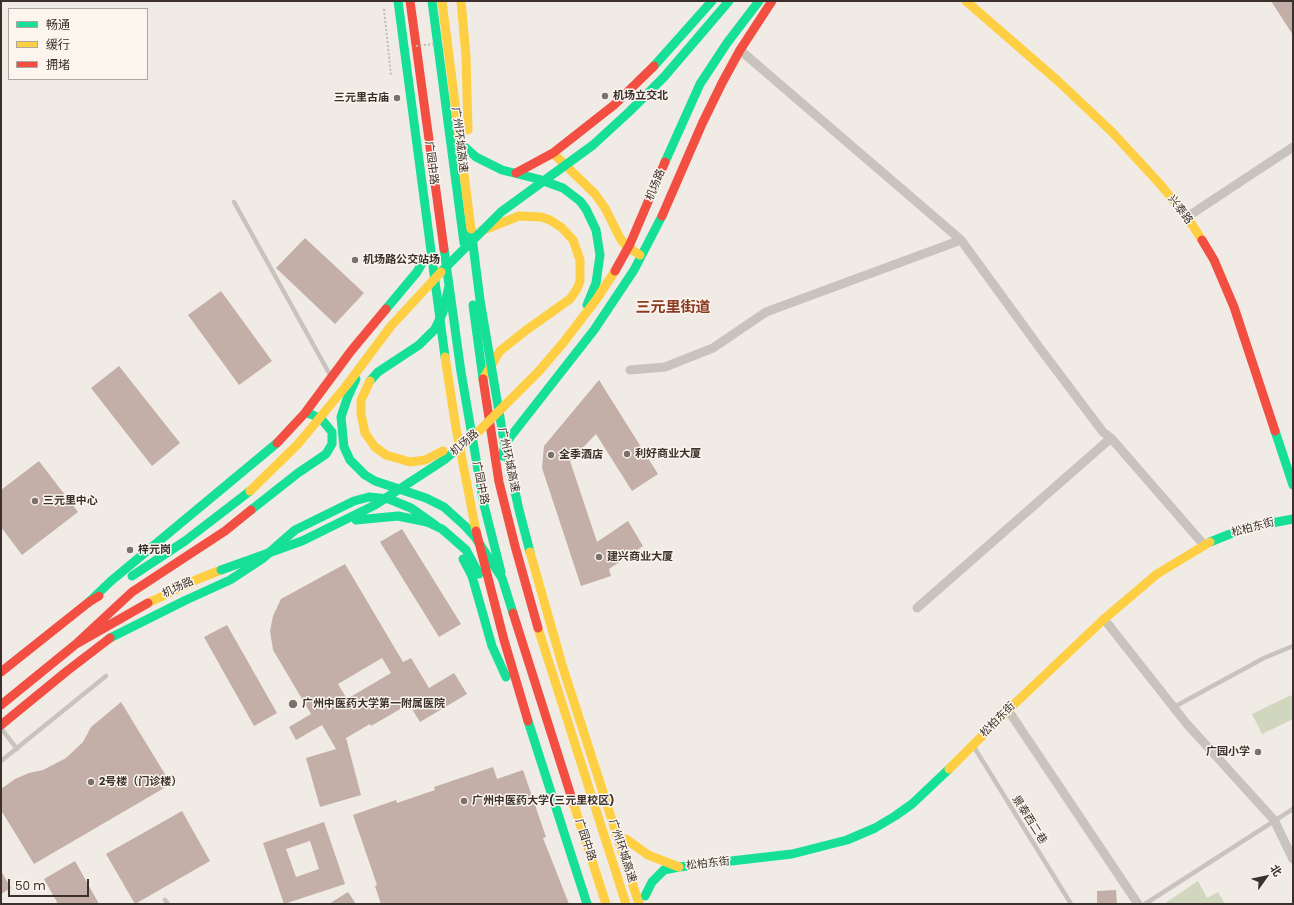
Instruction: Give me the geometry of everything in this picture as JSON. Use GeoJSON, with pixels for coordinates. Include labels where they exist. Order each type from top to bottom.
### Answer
{"type":"FeatureCollection","features":[{"type":"Feature","properties":{"kind":"main road"},"geometry":{"type":"LineString","coordinates":[[394,1],[413,26]]}},
{"type":"Feature","properties":{"kind":"main road"},"geometry":{"type":"LineString","coordinates":[[394,1],[425,258]]}},
{"type":"Feature","properties":{"kind":"main road"},"geometry":{"type":"LineString","coordinates":[[398,1],[447,371],[457,435],[477,534],[502,633],[536,749],[587,904]]}},
{"type":"Feature","properties":{"kind":"main road","name":"广园中路"},"geometry":{"type":"LineString","coordinates":[[410,1],[436,197],[476,467],[502,578],[606,904]]}},
{"type":"Feature","properties":{"kind":"main road","name":"广园中路"},"geometry":{"type":"LineString","coordinates":[[432,1],[483,379],[499,482],[536,620],[626,904]]}},
{"type":"Feature","properties":{"kind":"main road"},"geometry":{"type":"LineString","coordinates":[[434,22],[442,1]]}},
{"type":"Feature","properties":{"kind":"main road","name":"广州环城高速"},"geometry":{"type":"LineString","coordinates":[[442,1],[469,218],[492,380],[519,510],[538,586],[560,661],[643,902]]}},
{"type":"Feature","properties":{"kind":"main road"},"geometry":{"type":"LineString","coordinates":[[450,1],[466,148]]}},
{"type":"Feature","properties":{"kind":"main road"},"geometry":{"type":"LineString","coordinates":[[460,1],[466,56],[469,218]]}},
{"type":"Feature","properties":{"kind":"main road"},"geometry":{"type":"LineString","coordinates":[[516,173],[530,167],[553,153],[602,116],[625,95],[678,40],[712,1]]}},
{"type":"Feature","properties":{"kind":"main road"},"geometry":{"type":"LineString","coordinates":[[89,602],[144,569],[185,541],[250,491],[298,444],[346,386],[410,304],[481,231],[510,205],[593,145],[630,111],[664,77],[729,1]]}},
{"type":"Feature","properties":{"kind":"main road","name":"机场路"},"geometry":{"type":"LineString","coordinates":[[1,705],[76,644],[114,621],[149,602],[198,579],[302,541],[345,521],[375,505],[432,469],[455,452],[479,431],[539,371],[596,300],[621,261],[637,229],[700,84],[727,43],[759,1]]}},
{"type":"Feature","properties":{"kind":"main road"},"geometry":{"type":"LineString","coordinates":[[499,482],[503,453],[511,436],[594,330],[642,256],[660,222],[702,124],[722,83],[740,50],[772,1]]}},
{"type":"Feature","properties":{"kind":"main road","name":"兴泰路"},"geometry":{"type":"LineString","coordinates":[[966,1],[1088,109],[1137,158],[1187,217],[1214,260],[1226,286],[1293,485]]}},
{"type":"Feature","properties":{"kind":"main road"},"geometry":{"type":"LineString","coordinates":[[446,107],[466,148],[476,157],[502,170],[551,182],[563,188],[580,201],[586,209],[594,223],[599,246],[600,262],[596,283],[578,322]]}},
{"type":"Feature","properties":{"kind":"main road"},"geometry":{"type":"LineString","coordinates":[[1,672],[89,602],[111,581],[271,449],[305,413],[351,351],[417,272],[425,258],[436,197],[414,166],[425,116]]}},
{"type":"Feature","properties":{"kind":"main road"},"geometry":{"type":"LineString","coordinates":[[553,153],[595,194],[605,208],[620,238],[626,246],[642,256]]}},
{"type":"Feature","properties":{"kind":"main road"},"geometry":{"type":"LineString","coordinates":[[481,231],[519,216],[541,217],[550,220],[562,228],[573,240],[580,260],[580,281],[577,290],[570,299],[500,351],[483,379]]}},
{"type":"Feature","properties":{"kind":"main road"},"geometry":{"type":"LineString","coordinates":[[449,286],[443,312],[435,329],[419,345],[378,372],[370,381],[361,400],[361,414],[365,433],[375,447],[386,455],[398,460],[410,462],[418,462],[438,454],[479,431]]}},
{"type":"Feature","properties":{"kind":"main road"},"geometry":{"type":"LineString","coordinates":[[377,345],[352,385],[341,418],[342,433],[347,454],[356,467],[365,475],[386,486],[426,498],[444,507],[475,537],[502,578]]}},
{"type":"Feature","properties":{"kind":"main road"},"geometry":{"type":"LineString","coordinates":[[76,644],[108,612],[132,592],[225,531],[298,473],[326,454],[332,444],[332,432],[323,421],[313,415],[305,413]]}},
{"type":"Feature","properties":{"kind":"main road"},"geometry":{"type":"LineString","coordinates":[[511,436],[535,544],[563,643],[626,839],[643,902]]}},
{"type":"Feature","properties":{"kind":"main road"},"geometry":{"type":"LineString","coordinates":[[1,726],[66,671],[111,638],[186,600],[230,580],[262,559],[295,530],[361,498],[369,497],[389,499],[411,508],[436,525],[451,541],[464,559],[472,576],[492,646],[506,677]]}},
{"type":"Feature","properties":{"kind":"main road"},"geometry":{"type":"LineString","coordinates":[[345,521],[398,516],[427,522],[442,529],[466,550],[478,574],[492,618],[506,677],[520,724],[579,904]]}},
{"type":"Feature","properties":{"kind":"main road","name":"松柏东街"},"geometry":{"type":"LineString","coordinates":[[643,902],[652,882],[664,870],[792,854],[847,840],[875,828],[912,804],[1104,619],[1157,574],[1204,545],[1245,528],[1293,519]]}},
{"type":"Feature","properties":{"kind":"main road"},"geometry":{"type":"LineString","coordinates":[[536,620],[563,643]]}},
{"type":"Feature","properties":{"kind":"main road"},"geometry":{"type":"LineString","coordinates":[[1,663],[25,653]]}},
{"type":"Feature","properties":{"kind":"main road"},"geometry":{"type":"LineString","coordinates":[[520,724],[537,691]]}},
{"type":"Feature","properties":{"kind":"main road"},"geometry":{"type":"LineString","coordinates":[[564,707],[595,745]]}},
{"type":"Feature","properties":{"kind":"main road"},"geometry":{"type":"LineString","coordinates":[[542,793],[577,816]]}},
{"type":"Feature","properties":{"kind":"main road"},"geometry":{"type":"LineString","coordinates":[[592,797],[606,819],[626,839],[648,855],[679,867]]}},
{"type":"Feature","properties":{"kind":"street"},"geometry":{"type":"LineString","coordinates":[[740,50],[961,240],[1103,432],[1111,438],[1204,545]]}},
{"type":"Feature","properties":{"kind":"street"},"geometry":{"type":"LineString","coordinates":[[1187,217],[1293,147]]}},
{"type":"Feature","properties":{"kind":"street"},"geometry":{"type":"LineString","coordinates":[[630,370],[665,367],[713,348],[766,312],[961,240]]}},
{"type":"Feature","properties":{"kind":"street"},"geometry":{"type":"LineString","coordinates":[[917,608],[1111,438]]}},
{"type":"Feature","properties":{"kind":"street"},"geometry":{"type":"LineString","coordinates":[[1104,619],[1186,723],[1274,820],[1293,859]]}},
{"type":"Feature","properties":{"kind":"street"},"geometry":{"type":"LineString","coordinates":[[1008,710],[1138,904]]}},
{"type":"Feature","properties":{"kind":"lane"},"geometry":{"type":"LineString","coordinates":[[234,202],[331,378]]}},
{"type":"Feature","properties":{"kind":"lane"},"geometry":{"type":"LineString","coordinates":[[1174,707],[1264,658],[1293,646]]}},
{"type":"Feature","properties":{"kind":"lane"},"geometry":{"type":"LineString","coordinates":[[1,761],[106,676]]}},
{"type":"Feature","properties":{"kind":"lane"},"geometry":{"type":"LineString","coordinates":[[1,726],[17,749]]}},
{"type":"Feature","properties":{"kind":"lane","name":"景泰西二巷"},"geometry":{"type":"LineString","coordinates":[[973,746],[1071,904]]}},
{"type":"Feature","properties":{"kind":"lane"},"geometry":{"type":"LineString","coordinates":[[1145,904],[1293,809]]}},
{"type":"Feature","properties":{"kind":"path"},"geometry":{"type":"LineString","coordinates":[[384,4],[391,76]]}},
{"type":"Feature","properties":{"kind":"path"},"geometry":{"type":"LineString","coordinates":[[412,47],[436,44]]}},
{"type":"Feature","properties":{"kind":"green space"},"geometry":{"type":"Polygon","coordinates":[[[1291,695],[1293,698],[1293,719],[1262,734],[1252,714],[1291,695]]]}},
{"type":"Feature","properties":{"kind":"green space"},"geometry":{"type":"Polygon","coordinates":[[[1198,881],[1207,898],[1218,892],[1225,904],[1164,904],[1198,881]]]}},
{"type":"Feature","properties":{"kind":"building"},"geometry":{"type":"Polygon","coordinates":[[[1271,1],[1293,1],[1293,35],[1271,1]]]}},
{"type":"Feature","properties":{"kind":"building"},"geometry":{"type":"Polygon","coordinates":[[[305,238],[364,293],[335,324],[276,268],[305,238]]]}},
{"type":"Feature","properties":{"kind":"building"},"geometry":{"type":"Polygon","coordinates":[[[221,291],[272,361],[239,385],[188,315],[221,291]]]}},
{"type":"Feature","properties":{"kind":"building"},"geometry":{"type":"Polygon","coordinates":[[[119,366],[180,443],[152,466],[91,388],[119,366]]]}},
{"type":"Feature","properties":{"kind":"building","name":"利好商业大厦"},"geometry":{"type":"Polygon","coordinates":[[[599,380],[658,474],[632,491],[596,434],[570,461],[597,542],[628,521],[643,546],[609,569],[611,576],[581,586],[542,468],[544,446],[599,380]]]}},
{"type":"Feature","properties":{"kind":"building","name":"三元里中心"},"geometry":{"type":"Polygon","coordinates":[[[39,461],[78,512],[22,555],[1,527],[1,490],[39,461]]]}},
{"type":"Feature","properties":{"kind":"building"},"geometry":{"type":"Polygon","coordinates":[[[402,529],[461,624],[439,637],[380,542],[402,529]]]}},
{"type":"Feature","properties":{"kind":"building"},"geometry":{"type":"Polygon","coordinates":[[[345,564],[403,662],[411,658],[429,688],[454,673],[467,694],[420,722],[409,704],[371,726],[370,724],[346,738],[361,795],[320,807],[306,758],[336,749],[322,725],[296,740],[289,727],[311,714],[273,650],[270,631],[273,616],[281,599],[345,564]],[[382,658],[338,684],[347,699],[391,673],[382,658]]]}},
{"type":"Feature","properties":{"kind":"building"},"geometry":{"type":"Polygon","coordinates":[[[227,625],[277,713],[254,726],[204,637],[227,625]]]}},
{"type":"Feature","properties":{"kind":"building","name":"2号楼（门诊楼）"},"geometry":{"type":"Polygon","coordinates":[[[121,702],[171,784],[34,864],[1,810],[1,789],[15,779],[29,773],[43,770],[66,758],[83,742],[91,727],[121,702]]]}},
{"type":"Feature","properties":{"kind":"building"},"geometry":{"type":"Polygon","coordinates":[[[493,767],[497,779],[523,770],[546,837],[543,838],[569,904],[381,904],[375,886],[377,885],[353,815],[396,800],[397,803],[435,790],[434,787],[493,767]]]}},
{"type":"Feature","properties":{"kind":"building"},"geometry":{"type":"Polygon","coordinates":[[[182,811],[210,861],[135,904],[106,854],[182,811]]]}},
{"type":"Feature","properties":{"kind":"building"},"geometry":{"type":"Polygon","coordinates":[[[324,822],[345,884],[284,904],[263,843],[324,822]],[[310,841],[286,849],[296,877],[319,869],[310,841]]]}},
{"type":"Feature","properties":{"kind":"building"},"geometry":{"type":"Polygon","coordinates":[[[75,861],[99,904],[58,904],[44,879],[75,861]]]}},
{"type":"Feature","properties":{"kind":"building"},"geometry":{"type":"Polygon","coordinates":[[[1,871],[11,888],[1,894],[1,871]]]}},
{"type":"Feature","properties":{"kind":"building"},"geometry":{"type":"Polygon","coordinates":[[[1116,890],[1117,904],[1097,904],[1097,891],[1116,890]]]}},
{"type":"Feature","properties":{"kind":"building"},"geometry":{"type":"Polygon","coordinates":[[[348,892],[356,904],[329,904],[348,892]]]}},
{"type":"Feature","properties":{"kind":"traffic: fast"},"geometry":{"type":"LineString","coordinates":[[398,1],[445,357]]}},
{"type":"Feature","properties":{"kind":"traffic: fast"},"geometry":{"type":"LineString","coordinates":[[432,1],[464,243]]}},
{"type":"Feature","properties":{"kind":"traffic: fast"},"geometry":{"type":"LineString","coordinates":[[654,66],[712,1]]}},
{"type":"Feature","properties":{"kind":"traffic: fast"},"geometry":{"type":"LineString","coordinates":[[441,272],[501,212],[593,145],[630,111],[664,77],[729,1]]}},
{"type":"Feature","properties":{"kind":"traffic: fast"},"geometry":{"type":"LineString","coordinates":[[665,162],[700,84],[727,43],[759,1]]}},
{"type":"Feature","properties":{"kind":"traffic: fast"},"geometry":{"type":"LineString","coordinates":[[466,148],[476,157],[502,170],[538,179],[563,188],[580,201],[586,209],[596,230],[600,255],[596,283],[587,305]]}},
{"type":"Feature","properties":{"kind":"traffic: fast"},"geometry":{"type":"LineString","coordinates":[[502,456],[506,443],[511,436],[594,330],[634,270],[662,216]]}},
{"type":"Feature","properties":{"kind":"traffic: fast"},"geometry":{"type":"LineString","coordinates":[[471,229],[480,300],[504,441],[530,552]]}},
{"type":"Feature","properties":{"kind":"traffic: fast"},"geometry":{"type":"LineString","coordinates":[[444,249],[461,372],[484,505],[501,572]]}},
{"type":"Feature","properties":{"kind":"traffic: fast"},"geometry":{"type":"LineString","coordinates":[[386,309],[417,272],[425,258]]}},
{"type":"Feature","properties":{"kind":"traffic: fast"},"geometry":{"type":"LineString","coordinates":[[370,381],[378,372],[419,345],[435,329],[443,312],[449,286]]}},
{"type":"Feature","properties":{"kind":"traffic: fast"},"geometry":{"type":"LineString","coordinates":[[473,305],[483,379]]}},
{"type":"Feature","properties":{"kind":"traffic: fast"},"geometry":{"type":"LineString","coordinates":[[356,379],[341,417],[344,447],[350,460],[365,475],[375,481],[426,498],[444,507],[465,526],[475,537],[502,578],[513,613]]}},
{"type":"Feature","properties":{"kind":"traffic: fast"},"geometry":{"type":"LineString","coordinates":[[251,510],[298,473],[326,454],[332,444],[332,432],[323,421],[306,413]]}},
{"type":"Feature","properties":{"kind":"traffic: fast"},"geometry":{"type":"LineString","coordinates":[[1275,431],[1293,485]]}},
{"type":"Feature","properties":{"kind":"traffic: fast"},"geometry":{"type":"LineString","coordinates":[[89,602],[111,581],[277,443]]}},
{"type":"Feature","properties":{"kind":"traffic: fast"},"geometry":{"type":"LineString","coordinates":[[221,570],[302,541],[375,505],[444,460],[462,445]]}},
{"type":"Feature","properties":{"kind":"traffic: fast"},"geometry":{"type":"LineString","coordinates":[[132,576],[185,541],[250,491]]}},
{"type":"Feature","properties":{"kind":"traffic: fast"},"geometry":{"type":"LineString","coordinates":[[110,638],[230,580],[262,559],[295,530],[354,501],[369,497],[389,499],[411,508],[435,525]]}},
{"type":"Feature","properties":{"kind":"traffic: fast"},"geometry":{"type":"LineString","coordinates":[[356,520],[398,516],[427,522],[442,529],[466,550],[479,574]]}},
{"type":"Feature","properties":{"kind":"traffic: fast"},"geometry":{"type":"LineString","coordinates":[[1210,542],[1245,528],[1293,519]]}},
{"type":"Feature","properties":{"kind":"traffic: fast"},"geometry":{"type":"LineString","coordinates":[[463,559],[472,576],[492,646],[506,677]]}},
{"type":"Feature","properties":{"kind":"traffic: fast"},"geometry":{"type":"LineString","coordinates":[[528,721],[587,904]]}},
{"type":"Feature","properties":{"kind":"traffic: fast"},"geometry":{"type":"LineString","coordinates":[[645,896],[652,882],[664,870],[792,854],[847,840],[875,828],[895,816],[912,804],[949,769]]}},
{"type":"Feature","properties":{"kind":"traffic: slow"},"geometry":{"type":"LineString","coordinates":[[442,1],[471,229]]}},
{"type":"Feature","properties":{"kind":"traffic: slow"},"geometry":{"type":"LineString","coordinates":[[461,1],[466,56],[468,130]]}},
{"type":"Feature","properties":{"kind":"traffic: slow"},"geometry":{"type":"LineString","coordinates":[[966,1],[1058,81],[1112,132],[1160,184],[1187,217],[1202,240]]}},
{"type":"Feature","properties":{"kind":"traffic: slow"},"geometry":{"type":"LineString","coordinates":[[555,155],[595,194],[605,208],[620,238],[626,246],[640,255]]}},
{"type":"Feature","properties":{"kind":"traffic: slow"},"geometry":{"type":"LineString","coordinates":[[481,231],[519,216],[541,217],[550,220],[562,228],[573,240],[580,260],[580,281],[577,289],[570,299],[500,351],[483,379]]}},
{"type":"Feature","properties":{"kind":"traffic: slow"},"geometry":{"type":"LineString","coordinates":[[462,445],[479,431],[539,371],[596,300],[615,271]]}},
{"type":"Feature","properties":{"kind":"traffic: slow"},"geometry":{"type":"LineString","coordinates":[[250,491],[298,444],[346,386],[391,326],[441,272]]}},
{"type":"Feature","properties":{"kind":"traffic: slow"},"geometry":{"type":"LineString","coordinates":[[445,357],[456,428],[476,531]]}},
{"type":"Feature","properties":{"kind":"traffic: slow"},"geometry":{"type":"LineString","coordinates":[[370,381],[361,400],[361,414],[365,433],[375,447],[386,455],[410,462],[425,460],[443,451]]}},
{"type":"Feature","properties":{"kind":"traffic: slow"},"geometry":{"type":"LineString","coordinates":[[949,769],[1008,710],[1104,619],[1157,574],[1210,542]]}},
{"type":"Feature","properties":{"kind":"traffic: slow"},"geometry":{"type":"LineString","coordinates":[[530,552],[563,668],[639,904]]}},
{"type":"Feature","properties":{"kind":"traffic: slow"},"geometry":{"type":"LineString","coordinates":[[148,603],[198,579],[221,570]]}},
{"type":"Feature","properties":{"kind":"traffic: slow"},"geometry":{"type":"LineString","coordinates":[[538,628],[626,904]]}},
{"type":"Feature","properties":{"kind":"traffic: slow"},"geometry":{"type":"LineString","coordinates":[[573,802],[606,904]]}},
{"type":"Feature","properties":{"kind":"traffic: slow"},"geometry":{"type":"LineString","coordinates":[[626,839],[648,855],[679,867]]}},
{"type":"Feature","properties":{"kind":"traffic: jam"},"geometry":{"type":"LineString","coordinates":[[410,1],[444,249]]}},
{"type":"Feature","properties":{"kind":"traffic: jam"},"geometry":{"type":"LineString","coordinates":[[662,216],[702,124],[722,83],[740,50],[772,1]]}},
{"type":"Feature","properties":{"kind":"traffic: jam"},"geometry":{"type":"LineString","coordinates":[[516,173],[553,153],[614,105],[654,66]]}},
{"type":"Feature","properties":{"kind":"traffic: jam"},"geometry":{"type":"LineString","coordinates":[[615,271],[630,244],[665,162]]}},
{"type":"Feature","properties":{"kind":"traffic: jam"},"geometry":{"type":"LineString","coordinates":[[1202,240],[1214,260],[1234,307],[1275,431]]}},
{"type":"Feature","properties":{"kind":"traffic: jam"},"geometry":{"type":"LineString","coordinates":[[277,443],[305,413],[351,351],[386,309]]}},
{"type":"Feature","properties":{"kind":"traffic: jam"},"geometry":{"type":"LineString","coordinates":[[483,379],[499,482],[538,628]]}},
{"type":"Feature","properties":{"kind":"traffic: jam"},"geometry":{"type":"LineString","coordinates":[[76,644],[132,592],[225,531],[251,510]]}},
{"type":"Feature","properties":{"kind":"traffic: jam"},"geometry":{"type":"LineString","coordinates":[[476,531],[504,640],[528,721]]}},
{"type":"Feature","properties":{"kind":"traffic: jam"},"geometry":{"type":"LineString","coordinates":[[1,672],[89,602],[99,596]]}},
{"type":"Feature","properties":{"kind":"traffic: jam"},"geometry":{"type":"LineString","coordinates":[[1,705],[76,644],[148,603]]}},
{"type":"Feature","properties":{"kind":"traffic: jam"},"geometry":{"type":"LineString","coordinates":[[513,613],[573,802]]}},
{"type":"Feature","properties":{"kind":"traffic: jam"},"geometry":{"type":"LineString","coordinates":[[1,725],[110,638]]}},
{"type":"Feature","properties":{"kind":"place","name":"机场立交北"},"geometry":{"type":"Point","coordinates":[605,96]}},
{"type":"Feature","properties":{"kind":"place","name":"三元里古庙"},"geometry":{"type":"Point","coordinates":[397,98]}},
{"type":"Feature","properties":{"kind":"place","name":"机场路公交站场"},"geometry":{"type":"Point","coordinates":[355,260]}},
{"type":"Feature","properties":{"kind":"place","name":"利好商业大厦"},"geometry":{"type":"Point","coordinates":[627,454]}},
{"type":"Feature","properties":{"kind":"place","name":"全季酒店"},"geometry":{"type":"Point","coordinates":[551,455]}},
{"type":"Feature","properties":{"kind":"place","name":"三元里中心"},"geometry":{"type":"Point","coordinates":[35,501]}},
{"type":"Feature","properties":{"kind":"place","name":"梓元岗"},"geometry":{"type":"Point","coordinates":[130,550]}},
{"type":"Feature","properties":{"kind":"place","name":"建兴商业大厦"},"geometry":{"type":"Point","coordinates":[599,557]}},
{"type":"Feature","properties":{"kind":"place","name":"广州中医药大学第一附属医院"},"geometry":{"type":"Point","coordinates":[293,704]}},
{"type":"Feature","properties":{"kind":"place","name":"广园小学"},"geometry":{"type":"Point","coordinates":[1258,752]}},
{"type":"Feature","properties":{"kind":"place","name":"2号楼（门诊楼）"},"geometry":{"type":"Point","coordinates":[91,782]}},
{"type":"Feature","properties":{"kind":"place","name":"广州中医药大学(三元里校区)"},"geometry":{"type":"Point","coordinates":[464,801]}},
{"type":"Feature","properties":{"kind":"district","name":"三元里街道"},"geometry":{"type":"Point","coordinates":[673,308]}}]}
